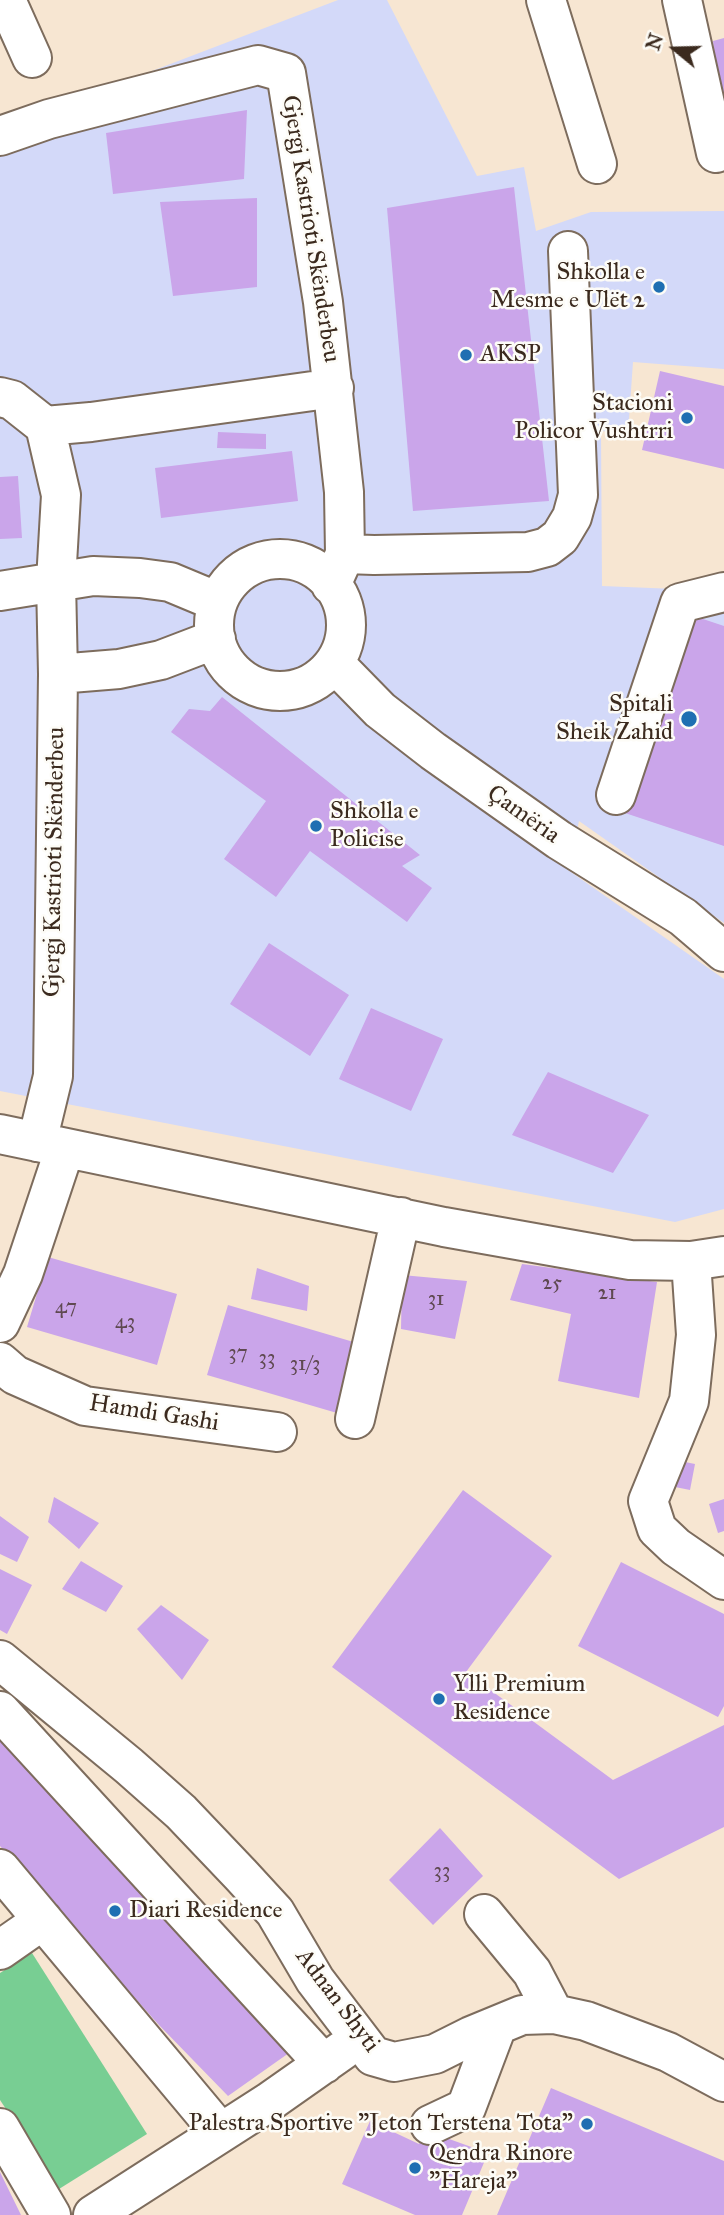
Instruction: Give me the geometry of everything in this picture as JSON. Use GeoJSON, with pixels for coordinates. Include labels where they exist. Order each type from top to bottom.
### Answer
{"type":"FeatureCollection","features":[{"type":"Feature","properties":{"kind":"street"},"geometry":{"type":"LineString","coordinates":[[6,0],[32,58]]}},
{"type":"Feature","properties":{"kind":"street"},"geometry":{"type":"LineString","coordinates":[[546,0],[597,164]]}},
{"type":"Feature","properties":{"kind":"street"},"geometry":{"type":"LineString","coordinates":[[682,0],[716,153]]}},
{"type":"Feature","properties":{"kind":"street","name":"Gjergj Kastrioti Skënderbeu"},"geometry":{"type":"LineString","coordinates":[[0,136],[49,119],[258,65],[286,73],[334,388]]}},
{"type":"Feature","properties":{"kind":"street"},"geometry":{"type":"LineString","coordinates":[[0,397],[12,400],[46,426],[334,388],[344,492],[338,569],[338,596],[345,620],[341,650],[324,675],[311,683],[289,690],[267,690],[252,685],[239,677],[220,654],[214,626],[218,602],[232,580],[241,572],[252,566],[276,560],[289,560],[313,568],[338,569],[374,555],[528,552],[547,547],[560,537],[572,517],[578,495],[568,251]]}},
{"type":"Feature","properties":{"kind":"street","name":"Gjergj Kastrioti Skënderbeu"},"geometry":{"type":"LineString","coordinates":[[46,426],[61,495],[56,581],[58,674],[51,1145]]}},
{"type":"Feature","properties":{"kind":"street"},"geometry":{"type":"LineString","coordinates":[[0,591],[93,576],[139,578],[170,582],[218,602]]}},
{"type":"Feature","properties":{"kind":"street"},"geometry":{"type":"LineString","coordinates":[[616,795],[680,603],[724,592]]}},
{"type":"Feature","properties":{"kind":"street"},"geometry":{"type":"LineString","coordinates":[[58,674],[119,669],[161,660],[216,639]]}},
{"type":"Feature","properties":{"kind":"street","name":"Çamëria"},"geometry":{"type":"LineString","coordinates":[[334,663],[380,710],[433,751],[559,840],[683,917],[724,952]]}},
{"type":"Feature","properties":{"kind":"street"},"geometry":{"type":"LineString","coordinates":[[0,1134],[401,1217],[630,1260],[708,1259],[689,1401],[648,1501],[657,1529],[676,1547],[724,1580]]}},
{"type":"Feature","properties":{"kind":"street"},"geometry":{"type":"LineString","coordinates":[[0,1323],[23,1274],[51,1145]]}},
{"type":"Feature","properties":{"kind":"street"},"geometry":{"type":"LineString","coordinates":[[355,1419],[401,1217]]}},
{"type":"Feature","properties":{"kind":"street","name":"Hamdi Gashi"},"geometry":{"type":"LineString","coordinates":[[0,1362],[15,1375],[85,1406],[277,1432]]}},
{"type":"Feature","properties":{"kind":"street","name":"Adnan Shyti"},"geometry":{"type":"LineString","coordinates":[[0,1660],[181,1812],[241,1875],[275,1912],[315,1980],[373,2056],[394,2062],[435,2054],[523,2015],[554,2014],[586,2021],[668,2052],[724,2082]]}},
{"type":"Feature","properties":{"kind":"street"},"geometry":{"type":"LineString","coordinates":[[0,1711],[324,2064]]}},
{"type":"Feature","properties":{"kind":"street"},"geometry":{"type":"LineString","coordinates":[[0,1869],[220,2132]]}},
{"type":"Feature","properties":{"kind":"street"},"geometry":{"type":"LineString","coordinates":[[484,1914],[532,1972],[554,2014]]}},
{"type":"Feature","properties":{"kind":"street"},"geometry":{"type":"LineString","coordinates":[[0,1950],[43,1920]]}},
{"type":"Feature","properties":{"kind":"street"},"geometry":{"type":"LineString","coordinates":[[430,2125],[466,2108],[497,2026]]}},
{"type":"Feature","properties":{"kind":"street"},"geometry":{"type":"LineString","coordinates":[[93,2215],[359,2039]]}},
{"type":"Feature","properties":{"kind":"street"},"geometry":{"type":"LineString","coordinates":[[0,2128],[51,2215]]}},
{"type":"Feature","properties":{"kind":"shaded area"},"geometry":{"type":"Polygon","coordinates":[[[338,0],[387,0],[477,176],[524,167],[536,231],[591,212],[724,211],[724,369],[633,362],[628,433],[601,431],[602,586],[724,591],[724,923],[579,821],[568,870],[724,979],[724,1209],[675,1222],[0,1091],[0,129],[338,0]]]}},
{"type":"Feature","properties":{"kind":"green space"},"geometry":{"type":"Polygon","coordinates":[[[32,1953],[147,2134],[59,2189],[0,2100],[0,1973],[32,1953]]]}},
{"type":"Feature","properties":{"kind":"building"},"geometry":{"type":"Polygon","coordinates":[[[724,38],[724,101],[718,101],[713,41],[724,38]]]}},
{"type":"Feature","properties":{"kind":"building"},"geometry":{"type":"Polygon","coordinates":[[[247,110],[244,179],[113,194],[106,133],[247,110]]]}},
{"type":"Feature","properties":{"kind":"building","name":"AKSP"},"geometry":{"type":"Polygon","coordinates":[[[514,187],[549,501],[413,511],[387,208],[514,187]]]}},
{"type":"Feature","properties":{"kind":"building"},"geometry":{"type":"Polygon","coordinates":[[[257,198],[257,287],[173,296],[160,202],[257,198]]]}},
{"type":"Feature","properties":{"kind":"building","name":"Stacioni Policor Vushtrri"},"geometry":{"type":"Polygon","coordinates":[[[660,371],[724,386],[724,469],[642,450],[660,371]]]}},
{"type":"Feature","properties":{"kind":"building"},"geometry":{"type":"Polygon","coordinates":[[[218,432],[266,434],[266,449],[217,448],[218,432]]]}},
{"type":"Feature","properties":{"kind":"building"},"geometry":{"type":"Polygon","coordinates":[[[292,451],[298,501],[161,518],[155,468],[292,451]]]}},
{"type":"Feature","properties":{"kind":"building"},"geometry":{"type":"Polygon","coordinates":[[[18,476],[22,538],[0,539],[0,477],[18,476]]]}},
{"type":"Feature","properties":{"kind":"building","name":"Spitali Sheik Zahid"},"geometry":{"type":"Polygon","coordinates":[[[688,614],[724,626],[724,846],[622,812],[688,614]]]}},
{"type":"Feature","properties":{"kind":"building","name":"Shkolla e Policise"},"geometry":{"type":"Polygon","coordinates":[[[222,697],[420,855],[402,866],[432,888],[407,922],[310,851],[276,897],[224,859],[266,801],[171,732],[189,709],[210,711],[222,697]]]}},
{"type":"Feature","properties":{"kind":"building"},"geometry":{"type":"Polygon","coordinates":[[[269,943],[349,995],[310,1056],[230,1004],[269,943]]]}},
{"type":"Feature","properties":{"kind":"building"},"geometry":{"type":"Polygon","coordinates":[[[371,1008],[443,1039],[411,1111],[339,1079],[371,1008]]]}},
{"type":"Feature","properties":{"kind":"building"},"geometry":{"type":"Polygon","coordinates":[[[548,1072],[649,1115],[613,1173],[512,1135],[548,1072]]]}},
{"type":"Feature","properties":{"kind":"building"},"geometry":{"type":"Polygon","coordinates":[[[48,1257],[177,1294],[157,1365],[27,1327],[48,1257]]]}},
{"type":"Feature","properties":{"kind":"building"},"geometry":{"type":"Polygon","coordinates":[[[522,1264],[657,1282],[639,1398],[558,1381],[571,1314],[510,1300],[522,1264]]]}},
{"type":"Feature","properties":{"kind":"building"},"geometry":{"type":"Polygon","coordinates":[[[257,1268],[309,1286],[307,1311],[251,1299],[257,1268]]]}},
{"type":"Feature","properties":{"kind":"building"},"geometry":{"type":"Polygon","coordinates":[[[402,1275],[467,1281],[455,1339],[401,1329],[402,1275]]]}},
{"type":"Feature","properties":{"kind":"building"},"geometry":{"type":"Polygon","coordinates":[[[228,1305],[357,1343],[337,1413],[207,1375],[228,1305]]]}},
{"type":"Feature","properties":{"kind":"building"},"geometry":{"type":"Polygon","coordinates":[[[680,1461],[695,1464],[690,1490],[675,1487],[680,1461]]]}},
{"type":"Feature","properties":{"kind":"building","name":"Ylli Premium Residence"},"geometry":{"type":"Polygon","coordinates":[[[463,1490],[552,1556],[466,1672],[613,1780],[724,1725],[724,1827],[619,1879],[332,1667],[463,1490]]]}},
{"type":"Feature","properties":{"kind":"building"},"geometry":{"type":"Polygon","coordinates":[[[54,1497],[99,1523],[79,1549],[48,1522],[54,1497]]]}},
{"type":"Feature","properties":{"kind":"building"},"geometry":{"type":"Polygon","coordinates":[[[724,1499],[724,1531],[718,1533],[709,1504],[724,1499]]]}},
{"type":"Feature","properties":{"kind":"building"},"geometry":{"type":"Polygon","coordinates":[[[0,1516],[29,1537],[17,1562],[0,1554],[0,1516]]]}},
{"type":"Feature","properties":{"kind":"building"},"geometry":{"type":"Polygon","coordinates":[[[81,1561],[123,1586],[106,1612],[62,1589],[81,1561]]]}},
{"type":"Feature","properties":{"kind":"building"},"geometry":{"type":"Polygon","coordinates":[[[621,1562],[724,1614],[724,1706],[718,1717],[578,1646],[621,1562]]]}},
{"type":"Feature","properties":{"kind":"building"},"geometry":{"type":"Polygon","coordinates":[[[0,1569],[32,1585],[7,1634],[0,1630],[0,1569]]]}},
{"type":"Feature","properties":{"kind":"building"},"geometry":{"type":"Polygon","coordinates":[[[161,1605],[209,1640],[182,1680],[137,1629],[161,1605]]]}},
{"type":"Feature","properties":{"kind":"building","name":"Diari Residence"},"geometry":{"type":"Polygon","coordinates":[[[0,1732],[296,2048],[228,2096],[158,2024],[0,1846],[0,1732]]]}},
{"type":"Feature","properties":{"kind":"building"},"geometry":{"type":"Polygon","coordinates":[[[440,1828],[483,1876],[433,1925],[389,1880],[440,1828]]]}},
{"type":"Feature","properties":{"kind":"building","name":"Palestra Sportive \"Jeton Terstena Tota\""},"geometry":{"type":"Polygon","coordinates":[[[551,2088],[724,2161],[724,2215],[497,2215],[551,2088]]]}},
{"type":"Feature","properties":{"kind":"building","name":"Qendra Rinore \"Hareja\""},"geometry":{"type":"Polygon","coordinates":[[[370,2121],[419,2144],[427,2131],[488,2153],[462,2215],[415,2215],[342,2184],[370,2121]]]}},
{"type":"Feature","properties":{"kind":"building"},"geometry":{"type":"Polygon","coordinates":[[[0,2172],[21,2215],[0,2215],[0,2172]]]}},
{"type":"Feature","properties":{"kind":"place","name":"Shkolla e Mesme e Ulët 2"},"geometry":{"type":"Point","coordinates":[659,287]}},
{"type":"Feature","properties":{"kind":"place","name":"AKSP"},"geometry":{"type":"Point","coordinates":[466,355]}},
{"type":"Feature","properties":{"kind":"place","name":"Stacioni Policor Vushtrri"},"geometry":{"type":"Point","coordinates":[687,418]}},
{"type":"Feature","properties":{"kind":"place","name":"Spitali Sheik Zahid"},"geometry":{"type":"Point","coordinates":[689,719]}},
{"type":"Feature","properties":{"kind":"place","name":"Shkolla e Policise"},"geometry":{"type":"Point","coordinates":[316,826]}},
{"type":"Feature","properties":{"kind":"place","name":"Ylli Premium Residence"},"geometry":{"type":"Point","coordinates":[439,1699]}},
{"type":"Feature","properties":{"kind":"place","name":"Diari Residence"},"geometry":{"type":"Point","coordinates":[115,1911]}},
{"type":"Feature","properties":{"kind":"place","name":"Palestra Sportive \"Jeton Terstena Tota\""},"geometry":{"type":"Point","coordinates":[587,2124]}},
{"type":"Feature","properties":{"kind":"place","name":"Qendra Rinore \"Hareja\""},"geometry":{"type":"Point","coordinates":[415,2168]}}]}
